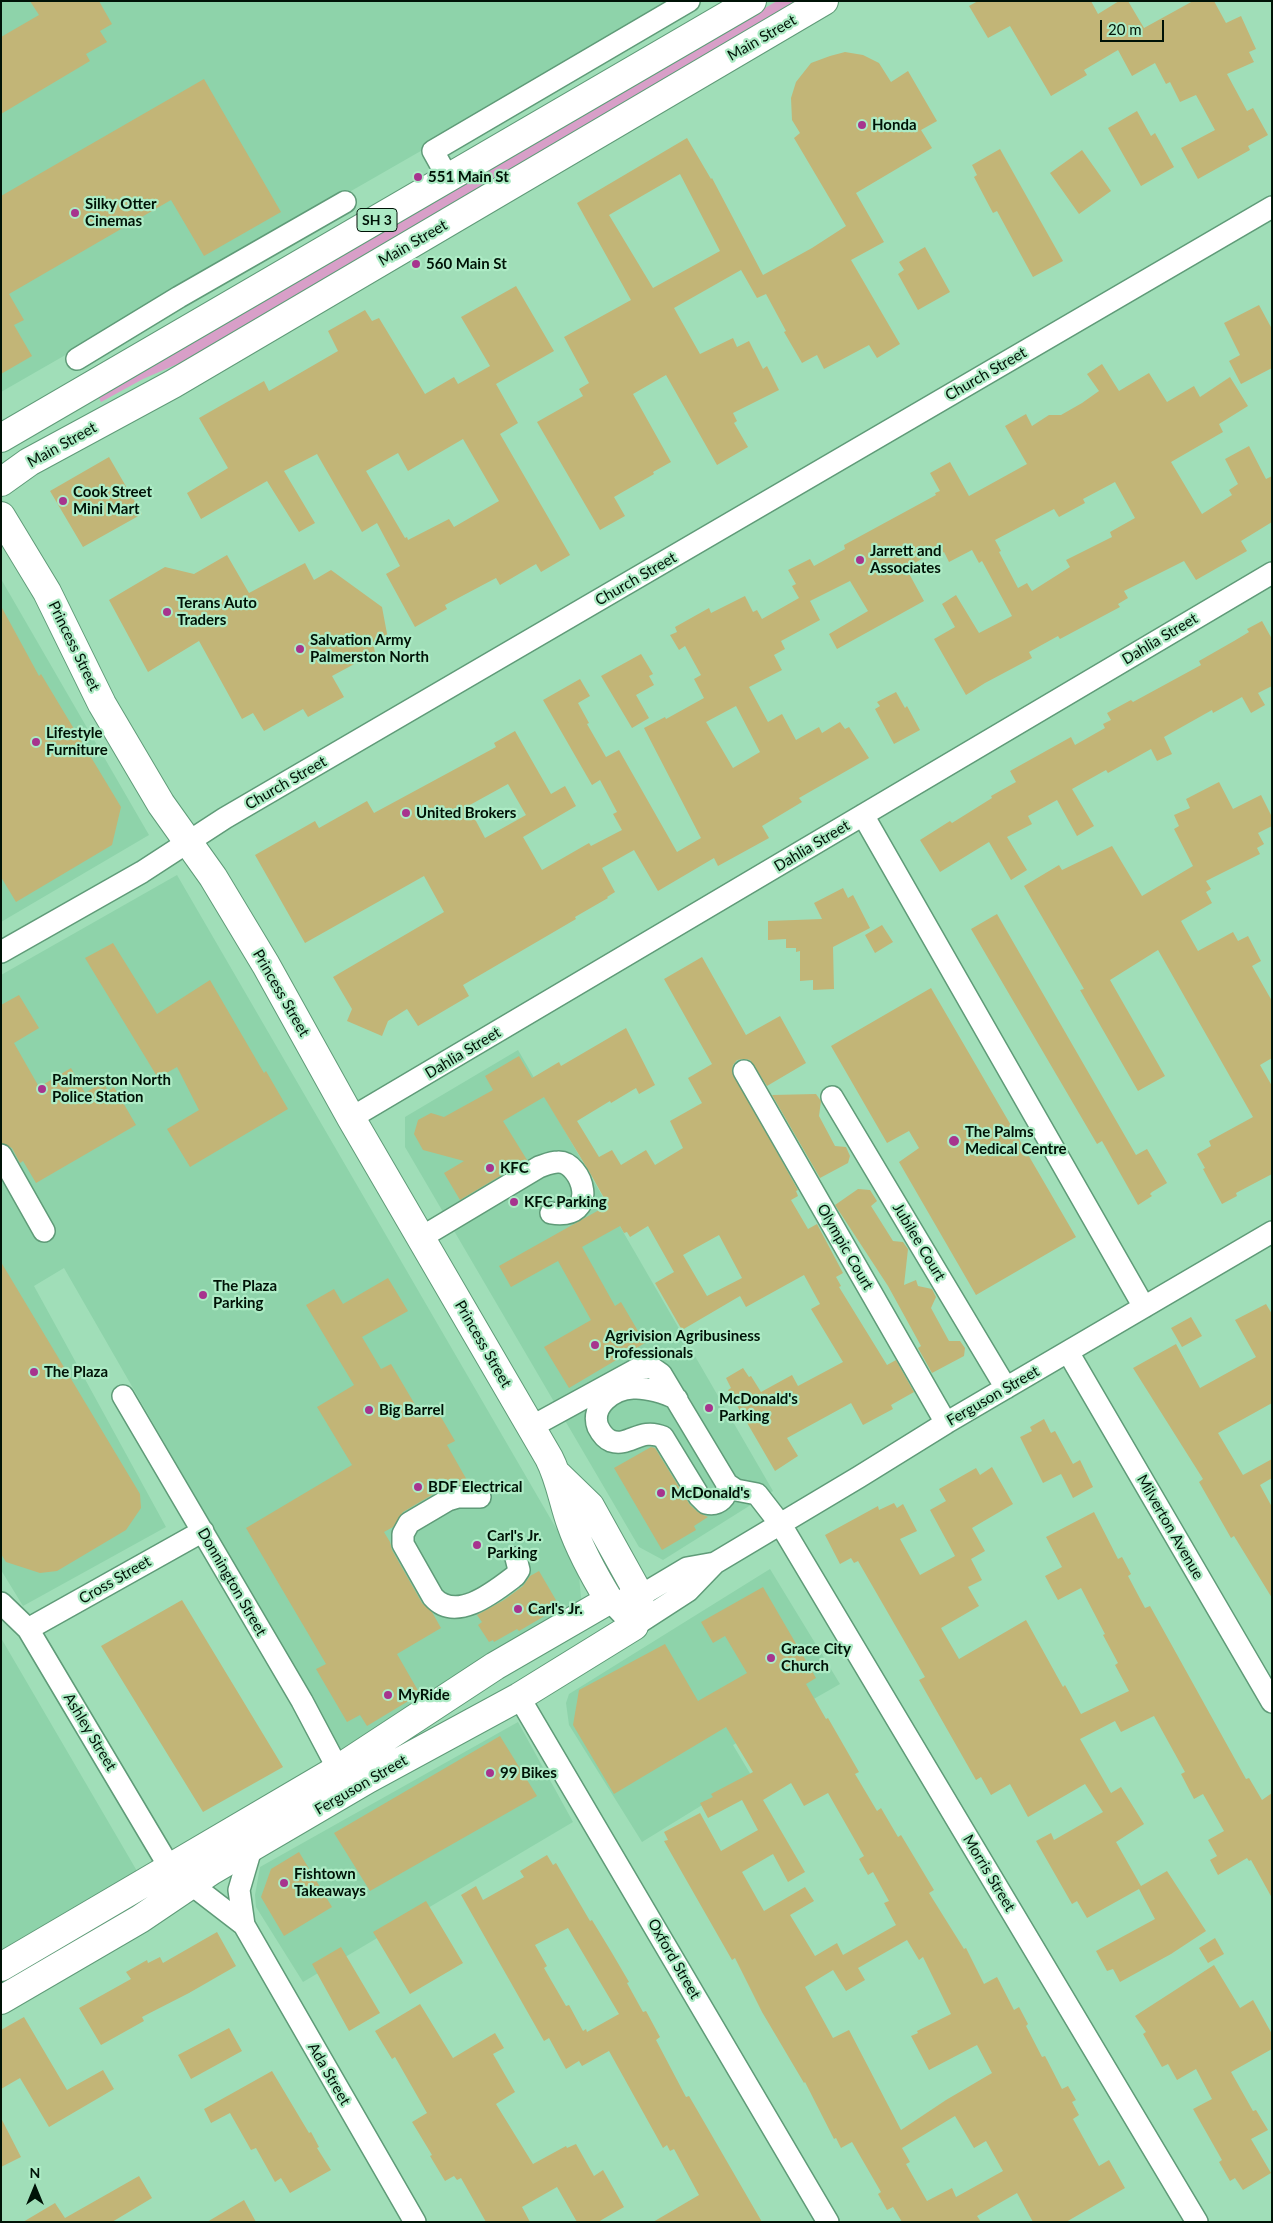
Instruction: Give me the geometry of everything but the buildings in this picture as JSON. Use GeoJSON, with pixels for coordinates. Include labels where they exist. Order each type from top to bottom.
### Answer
{"type":"FeatureCollection","features":[{"type":"Feature","properties":{"kind":"main road","name":"SH 3"},"geometry":{"type":"LineString","coordinates":[[1,438],[752,1]]}},
{"type":"Feature","properties":{"kind":"main road","name":"Main Street"},"geometry":{"type":"LineString","coordinates":[[1,482],[29,462],[173,384],[824,1]]}},
{"type":"Feature","properties":{"kind":"main road","name":"Princess Street"},"geometry":{"type":"LineString","coordinates":[[1,516],[47,592],[107,712],[161,804],[213,877],[266,965],[351,1118],[531,1427],[557,1474],[571,1525],[597,1580],[610,1600]]}},
{"type":"Feature","properties":{"kind":"main road","name":"Princess Street"},"geometry":{"type":"LineString","coordinates":[[557,1474],[590,1506],[640,1596]]}},
{"type":"Feature","properties":{"kind":"main road"},"geometry":{"type":"LineString","coordinates":[[634,1626],[640,1596]]}},
{"type":"Feature","properties":{"kind":"main road","name":"Ferguson Street"},"geometry":{"type":"LineString","coordinates":[[1,2000],[140,1919],[181,1875],[495,1666],[610,1600]]}},
{"type":"Feature","properties":{"kind":"main road","name":"Ferguson Street"},"geometry":{"type":"LineString","coordinates":[[1,1967],[181,1875],[251,1849],[368,1779],[520,1697],[634,1626]]}},
{"type":"Feature","properties":{"kind":"street"},"geometry":{"type":"LineString","coordinates":[[448,178],[433,151],[690,1]]}},
{"type":"Feature","properties":{"kind":"street"},"geometry":{"type":"LineString","coordinates":[[631,35],[646,63]]}},
{"type":"Feature","properties":{"kind":"street"},"geometry":{"type":"LineString","coordinates":[[77,359],[345,202]]}},
{"type":"Feature","properties":{"kind":"street","name":"Church Street"},"geometry":{"type":"LineString","coordinates":[[1,952],[142,872],[225,818],[1272,207]]}},
{"type":"Feature","properties":{"kind":"street"},"geometry":{"type":"LineString","coordinates":[[267,247],[283,275]]}},
{"type":"Feature","properties":{"kind":"street"},"geometry":{"type":"LineString","coordinates":[[180,297],[195,325]]}},
{"type":"Feature","properties":{"kind":"street","name":"Dahlia Street"},"geometry":{"type":"LineString","coordinates":[[351,1118],[1272,574]]}},
{"type":"Feature","properties":{"kind":"street"},"geometry":{"type":"LineString","coordinates":[[863,816],[1144,1307]]}},
{"type":"Feature","properties":{"kind":"street","name":"Olympic Court"},"geometry":{"type":"LineString","coordinates":[[744,1071],[946,1423]]}},
{"type":"Feature","properties":{"kind":"street","name":"Jubilee Court"},"geometry":{"type":"LineString","coordinates":[[832,1097],[1006,1388]]}},
{"type":"Feature","properties":{"kind":"street"},"geometry":{"type":"LineString","coordinates":[[1,1155],[44,1232]]}},
{"type":"Feature","properties":{"kind":"street"},"geometry":{"type":"LineString","coordinates":[[422,1237],[539,1167],[558,1162],[564,1163],[571,1166],[580,1182],[582,1201],[577,1210],[569,1214],[551,1213]]}},
{"type":"Feature","properties":{"kind":"street","name":"Ferguson Street"},"geometry":{"type":"LineString","coordinates":[[634,1626],[688,1591],[715,1563],[946,1423],[1272,1232]]}},
{"type":"Feature","properties":{"kind":"street","name":"Milverton Avenue"},"geometry":{"type":"LineString","coordinates":[[1068,1352],[1272,1702]]}},
{"type":"Feature","properties":{"kind":"street"},"geometry":{"type":"LineString","coordinates":[[531,1427],[639,1368],[656,1368],[678,1399],[727,1488],[722,1500],[715,1504],[702,1500],[663,1437],[646,1434],[624,1442],[616,1442],[603,1435],[596,1420],[599,1406],[605,1400],[625,1389],[645,1389],[678,1399]]}},
{"type":"Feature","properties":{"kind":"street","name":"Donnington Street"},"geometry":{"type":"LineString","coordinates":[[123,1396],[302,1701],[338,1769]]}},
{"type":"Feature","properties":{"kind":"street","name":"Morris Street"},"geometry":{"type":"LineString","coordinates":[[727,1488],[757,1494],[781,1524],[1197,2222]]}},
{"type":"Feature","properties":{"kind":"street"},"geometry":{"type":"LineString","coordinates":[[480,1497],[458,1496],[448,1500],[409,1523],[403,1534],[403,1544],[433,1597],[446,1607],[459,1608],[468,1605],[515,1576],[519,1570],[516,1558]]}},
{"type":"Feature","properties":{"kind":"street","name":"Cross Street"},"geometry":{"type":"LineString","coordinates":[[28,1629],[202,1531]]}},
{"type":"Feature","properties":{"kind":"street","name":"Ferguson Street"},"geometry":{"type":"LineString","coordinates":[[610,1600],[640,1596],[687,1568],[715,1563]]}},
{"type":"Feature","properties":{"kind":"street","name":"Princess Street"},"geometry":{"type":"LineString","coordinates":[[610,1600],[634,1626]]}},
{"type":"Feature","properties":{"kind":"street","name":"Ashley Street"},"geometry":{"type":"LineString","coordinates":[[1,1603],[28,1629],[181,1875]]}},
{"type":"Feature","properties":{"kind":"street","name":"Oxford Street"},"geometry":{"type":"LineString","coordinates":[[520,1697],[828,2222]]}},
{"type":"Feature","properties":{"kind":"street","name":"Ada Street"},"geometry":{"type":"LineString","coordinates":[[244,1925],[239,1890],[251,1849]]}},
{"type":"Feature","properties":{"kind":"street","name":"Ada Street"},"geometry":{"type":"LineString","coordinates":[[181,1875],[244,1925],[415,2222]]}},
{"type":"Feature","properties":{"kind":"shaded area"},"geometry":{"type":"Polygon","coordinates":[[[1,1],[682,1],[1,392],[1,1]]]}},
{"type":"Feature","properties":{"kind":"shaded area"},"geometry":{"type":"Polygon","coordinates":[[[777,1],[800,1],[189,359],[143,379],[101,402],[99,398],[777,1]]]}},
{"type":"Feature","properties":{"kind":"shaded area"},"geometry":{"type":"Polygon","coordinates":[[[1,579],[149,835],[1,922],[1,579]]]}},
{"type":"Feature","properties":{"kind":"shaded area"},"geometry":{"type":"Polygon","coordinates":[[[177,875],[578,1566],[582,1607],[342,1752],[64,1268],[34,1286],[166,1527],[23,1606],[1,1570],[1,975],[177,875]]]}},
{"type":"Feature","properties":{"kind":"shaded area"},"geometry":{"type":"Polygon","coordinates":[[[518,1050],[773,1491],[663,1560],[639,1547],[405,1147],[405,1117],[518,1050]]]}},
{"type":"Feature","properties":{"kind":"shaded area"},"geometry":{"type":"Polygon","coordinates":[[[770,1569],[840,1684],[733,1745],[751,1775],[642,1842],[569,1725],[566,1703],[569,1694],[770,1569]]]}},
{"type":"Feature","properties":{"kind":"shaded area"},"geometry":{"type":"Polygon","coordinates":[[[1,1638],[137,1871],[1,1950],[1,1638]]]}},
{"type":"Feature","properties":{"kind":"shaded area"},"geometry":{"type":"Polygon","coordinates":[[[518,1722],[573,1822],[303,1982],[256,1907],[255,1895],[260,1867],[518,1722]]]}},
{"type":"Feature","properties":{"kind":"place","name":"Honda"},"geometry":{"type":"Point","coordinates":[862,125]}},
{"type":"Feature","properties":{"kind":"place","name":"551 Main St"},"geometry":{"type":"Point","coordinates":[418,177]}},
{"type":"Feature","properties":{"kind":"place","name":"Silky Otter Cinemas"},"geometry":{"type":"Point","coordinates":[75,213]}},
{"type":"Feature","properties":{"kind":"place","name":"560 Main St"},"geometry":{"type":"Point","coordinates":[416,264]}},
{"type":"Feature","properties":{"kind":"place","name":"Cook Street Mini Mart"},"geometry":{"type":"Point","coordinates":[63,501]}},
{"type":"Feature","properties":{"kind":"place","name":"Jarrett and Associates"},"geometry":{"type":"Point","coordinates":[860,560]}},
{"type":"Feature","properties":{"kind":"place","name":"Terans Auto Traders"},"geometry":{"type":"Point","coordinates":[167,612]}},
{"type":"Feature","properties":{"kind":"place","name":"Salvation Army Palmerston North"},"geometry":{"type":"Point","coordinates":[300,649]}},
{"type":"Feature","properties":{"kind":"place","name":"Lifestyle Furniture"},"geometry":{"type":"Point","coordinates":[36,742]}},
{"type":"Feature","properties":{"kind":"place","name":"United Brokers"},"geometry":{"type":"Point","coordinates":[406,813]}},
{"type":"Feature","properties":{"kind":"place","name":"Palmerston North Police Station"},"geometry":{"type":"Point","coordinates":[42,1089]}},
{"type":"Feature","properties":{"kind":"place","name":"The Palms Medical Centre"},"geometry":{"type":"Point","coordinates":[954,1141]}},
{"type":"Feature","properties":{"kind":"place","name":"KFC"},"geometry":{"type":"Point","coordinates":[490,1168]}},
{"type":"Feature","properties":{"kind":"place","name":"KFC Parking"},"geometry":{"type":"Point","coordinates":[514,1202]}},
{"type":"Feature","properties":{"kind":"place","name":"The Plaza Parking"},"geometry":{"type":"Point","coordinates":[203,1295]}},
{"type":"Feature","properties":{"kind":"place","name":"Agrivision Agribusiness Professionals"},"geometry":{"type":"Point","coordinates":[595,1345]}},
{"type":"Feature","properties":{"kind":"place","name":"The Plaza"},"geometry":{"type":"Point","coordinates":[34,1372]}},
{"type":"Feature","properties":{"kind":"place","name":"McDonald's Parking"},"geometry":{"type":"Point","coordinates":[709,1408]}},
{"type":"Feature","properties":{"kind":"place","name":"Big Barrel"},"geometry":{"type":"Point","coordinates":[369,1410]}},
{"type":"Feature","properties":{"kind":"place","name":"BDF Electrical"},"geometry":{"type":"Point","coordinates":[418,1487]}},
{"type":"Feature","properties":{"kind":"place","name":"McDonald's"},"geometry":{"type":"Point","coordinates":[661,1493]}},
{"type":"Feature","properties":{"kind":"place","name":"Carl's Jr. Parking"},"geometry":{"type":"Point","coordinates":[477,1545]}},
{"type":"Feature","properties":{"kind":"place","name":"Carl's Jr."},"geometry":{"type":"Point","coordinates":[518,1609]}},
{"type":"Feature","properties":{"kind":"place","name":"Grace City Church"},"geometry":{"type":"Point","coordinates":[771,1658]}},
{"type":"Feature","properties":{"kind":"place","name":"MyRide"},"geometry":{"type":"Point","coordinates":[388,1695]}},
{"type":"Feature","properties":{"kind":"place","name":"99 Bikes"},"geometry":{"type":"Point","coordinates":[490,1773]}},
{"type":"Feature","properties":{"kind":"place","name":"Fishtown Takeaways"},"geometry":{"type":"Point","coordinates":[284,1883]}}]}
